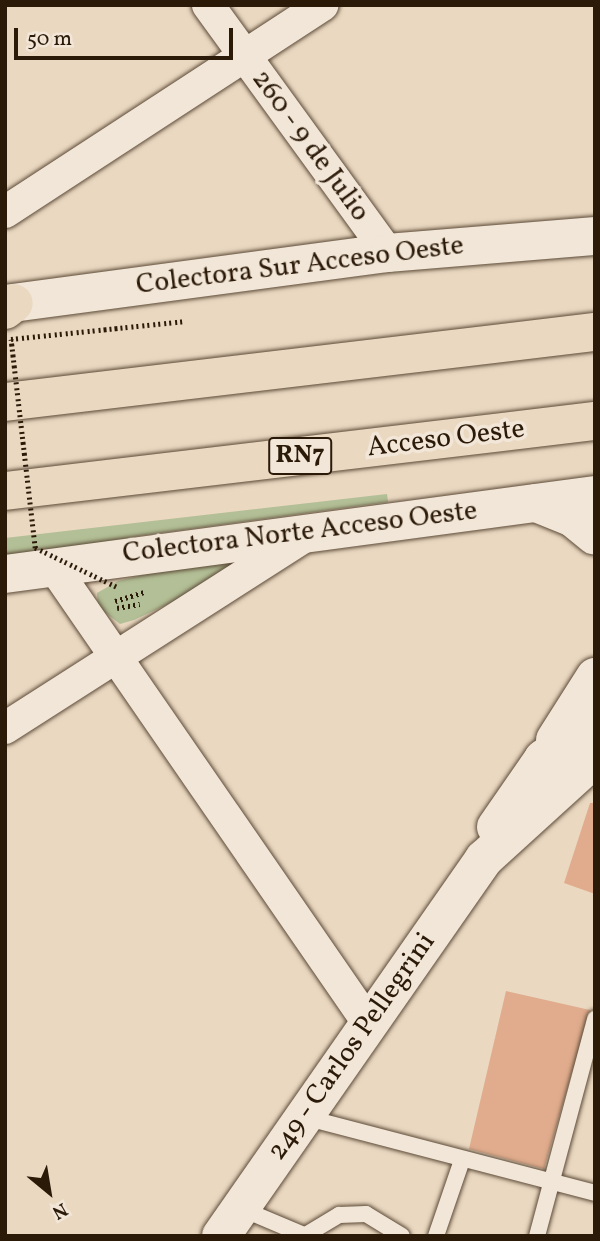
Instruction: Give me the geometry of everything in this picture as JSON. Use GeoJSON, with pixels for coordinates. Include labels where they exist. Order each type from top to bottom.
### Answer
{"type":"FeatureCollection","features":[{"type":"Feature","properties":{"kind":"highway"},"geometry":{"type":"LineString","coordinates":[[5,402],[595,332]]}},
{"type":"Feature","properties":{"kind":"highway","name":"Acceso Oeste"},"geometry":{"type":"LineString","coordinates":[[5,491],[595,421]]}},
{"type":"Feature","properties":{"kind":"street","name":"260 - 9 de Julio"},"geometry":{"type":"LineString","coordinates":[[208,5],[388,253]]}},
{"type":"Feature","properties":{"kind":"street"},"geometry":{"type":"LineString","coordinates":[[5,212],[322,5]]}},
{"type":"Feature","properties":{"kind":"street","name":"Colectora Sur Acceso Oeste"},"geometry":{"type":"LineString","coordinates":[[8,306],[388,253],[595,236]]}},
{"type":"Feature","properties":{"kind":"street","name":"Colectora Norte Acceso Oeste"},"geometry":{"type":"LineString","coordinates":[[5,574],[595,495]]}},
{"type":"Feature","properties":{"kind":"street"},"geometry":{"type":"LineString","coordinates":[[536,503],[573,518],[595,536]]}},
{"type":"Feature","properties":{"kind":"street"},"geometry":{"type":"LineString","coordinates":[[5,728],[309,533]]}},
{"type":"Feature","properties":{"kind":"street"},"geometry":{"type":"LineString","coordinates":[[53,566],[369,1024]]}},
{"type":"Feature","properties":{"kind":"street"},"geometry":{"type":"LineString","coordinates":[[543,759],[595,677]]}},
{"type":"Feature","properties":{"kind":"street","name":"249 - Carlos Pellegrini"},"geometry":{"type":"LineString","coordinates":[[484,859],[500,818],[543,759],[595,719]]}},
{"type":"Feature","properties":{"kind":"street","name":"249 - Carlos Pellegrini"},"geometry":{"type":"LineString","coordinates":[[230,1222],[484,859],[595,758]]}},
{"type":"Feature","properties":{"kind":"lane"},"geometry":{"type":"LineString","coordinates":[[537,1236],[595,1019]]}},
{"type":"Feature","properties":{"kind":"lane"},"geometry":{"type":"LineString","coordinates":[[302,1117],[595,1193]]}},
{"type":"Feature","properties":{"kind":"lane"},"geometry":{"type":"LineString","coordinates":[[436,1236],[461,1160]]}},
{"type":"Feature","properties":{"kind":"lane"},"geometry":{"type":"LineString","coordinates":[[230,1222],[304,1236],[339,1215],[366,1214],[402,1236]]}},
{"type":"Feature","properties":{"kind":"path"},"geometry":{"type":"LineString","coordinates":[[116,587],[35,548],[11,339],[186,321]]}},
{"type":"Feature","properties":{"kind":"green space"},"geometry":{"type":"Polygon","coordinates":[[[387,494],[388,502],[138,536],[5,563],[5,538],[387,494]]]}},
{"type":"Feature","properties":{"kind":"green space"},"geometry":{"type":"Polygon","coordinates":[[[218,557],[239,561],[181,598],[134,620],[120,624],[98,607],[97,593],[118,581],[218,557]]]}},
{"type":"Feature","properties":{"kind":"building"},"geometry":{"type":"Polygon","coordinates":[[[590,803],[595,803],[595,894],[564,883],[590,803]]]}},
{"type":"Feature","properties":{"kind":"building"},"geometry":{"type":"Polygon","coordinates":[[[506,991],[590,1010],[544,1169],[469,1149],[506,991]]]}}]}
